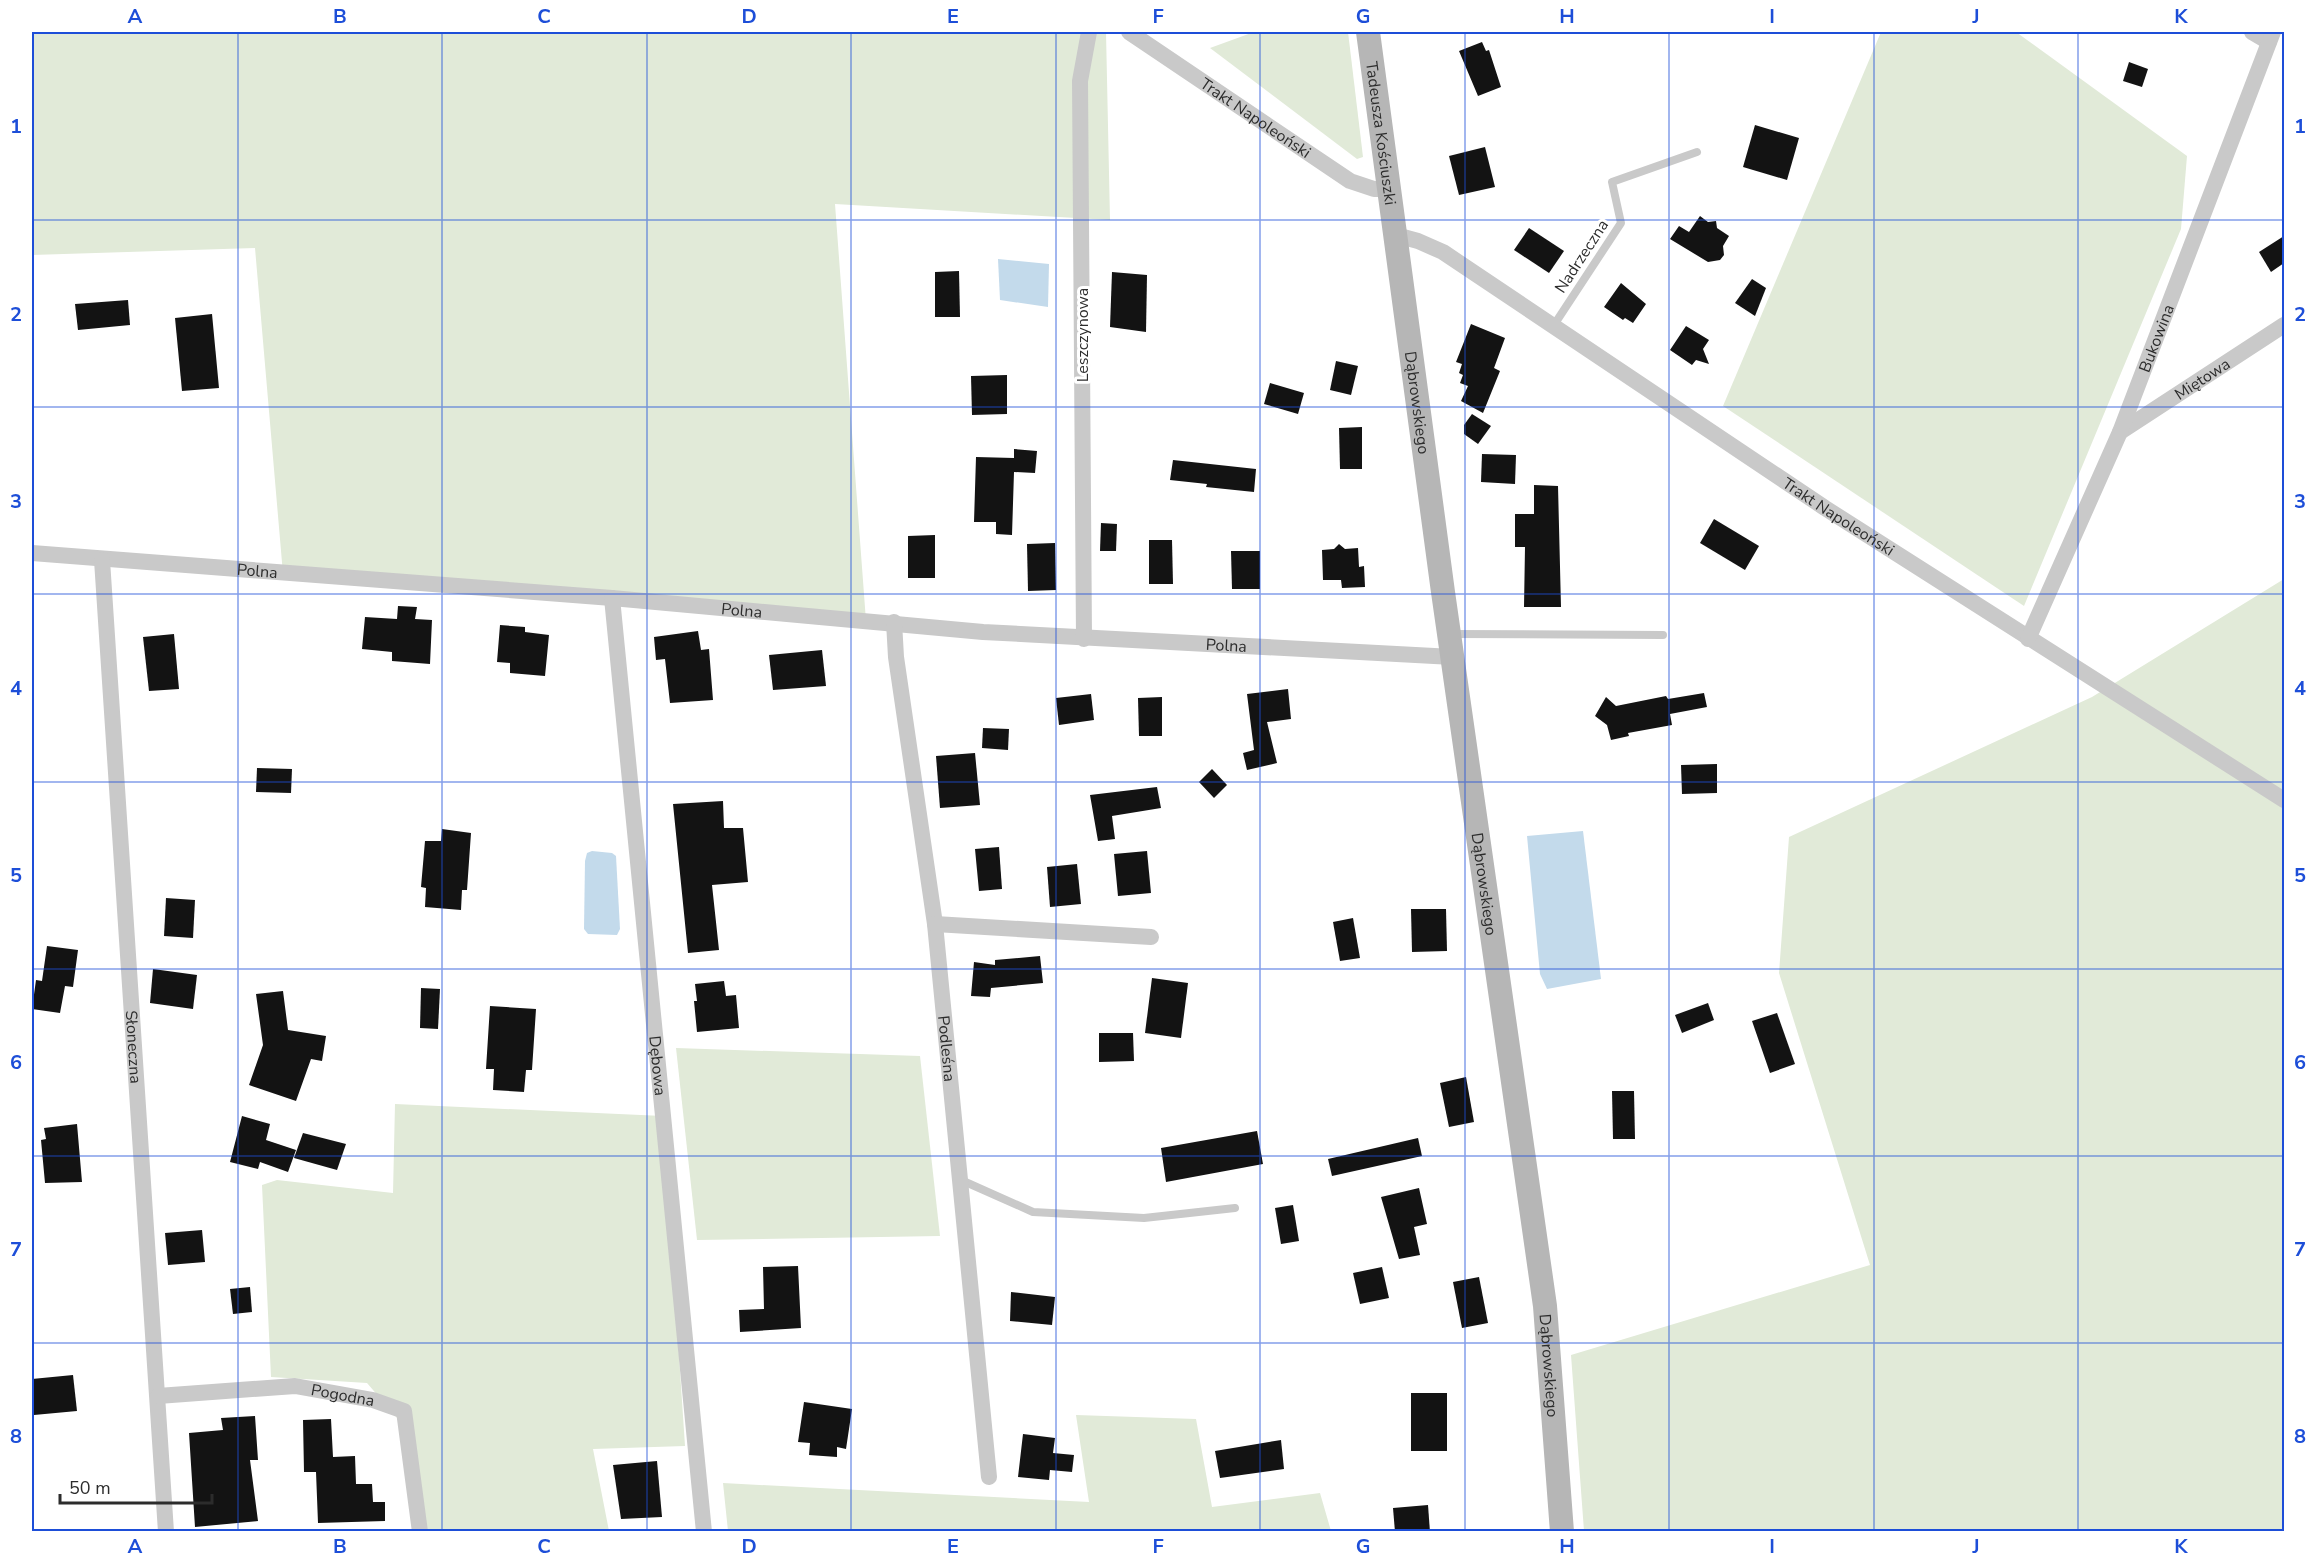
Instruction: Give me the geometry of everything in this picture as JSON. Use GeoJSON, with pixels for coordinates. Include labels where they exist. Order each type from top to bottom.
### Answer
{"type":"FeatureCollection","features":[{"type":"Feature","properties":{"kind":"street","name":"Leszczynowa"},"geometry":{"type":"LineString","coordinates":[[1084,639],[1080,81],[1089,32]]}},
{"type":"Feature","properties":{"kind":"street","name":"Trakt Napoleoński"},"geometry":{"type":"LineString","coordinates":[[1129,32],[1350,181],[1374,189],[1388,189]]}},
{"type":"Feature","properties":{"kind":"street","name":"Tadeusza Kościuszki"},"geometry":{"type":"LineString","coordinates":[[1368,32],[1396,236]]}},
{"type":"Feature","properties":{"kind":"street"},"geometry":{"type":"LineString","coordinates":[[2252,32],[2271,37]]}},
{"type":"Feature","properties":{"kind":"street","name":"Bukowina"},"geometry":{"type":"LineString","coordinates":[[2028,639],[2120,432],[2271,37]]}},
{"type":"Feature","properties":{"kind":"street","name":"Trakt Napoleoński"},"geometry":{"type":"LineString","coordinates":[[1396,236],[1418,241],[1443,252],[1825,508],[2284,800]]}},
{"type":"Feature","properties":{"kind":"street","name":"Dąbrowskiego"},"geometry":{"type":"LineString","coordinates":[[1396,236],[1451,645],[1545,1306],[1562,1532]]}},
{"type":"Feature","properties":{"kind":"street","name":"Miętowa"},"geometry":{"type":"LineString","coordinates":[[2120,432],[2284,325]]}},
{"type":"Feature","properties":{"kind":"street","name":"Polna"},"geometry":{"type":"LineString","coordinates":[[32,554],[612,598],[1084,639],[1451,645]]}},
{"type":"Feature","properties":{"kind":"street","name":"Słoneczna"},"geometry":{"type":"LineString","coordinates":[[102,560],[166,1532]]}},
{"type":"Feature","properties":{"kind":"street","name":"Dębowa"},"geometry":{"type":"LineString","coordinates":[[612,598],[704,1532]]}},
{"type":"Feature","properties":{"kind":"street","name":"Podleśna"},"geometry":{"type":"LineString","coordinates":[[894,622],[896,657],[935,924],[989,1476]]}},
{"type":"Feature","properties":{"kind":"street"},"geometry":{"type":"LineString","coordinates":[[935,924],[1151,937]]}},
{"type":"Feature","properties":{"kind":"street","name":"Pogodna"},"geometry":{"type":"LineString","coordinates":[[158,1396],[295,1386],[373,1400],[404,1411],[420,1532]]}},
{"type":"Feature","properties":{"kind":"lane","name":"Nadrzeczna"},"geometry":{"type":"LineString","coordinates":[[1554,325],[1621,223],[1612,182],[1696,152]]}},
{"type":"Feature","properties":{"kind":"lane"},"geometry":{"type":"LineString","coordinates":[[1451,645],[1663,634]]}},
{"type":"Feature","properties":{"kind":"lane"},"geometry":{"type":"LineString","coordinates":[[961,1180],[1033,1212],[1144,1218],[1235,1208]]}},
{"type":"Feature","properties":{"kind":"green space"},"geometry":{"type":"Polygon","coordinates":[[[32,32],[1106,32],[1110,220],[835,204],[866,621],[283,574],[255,248],[32,255],[32,32]]]}},
{"type":"Feature","properties":{"kind":"green space"},"geometry":{"type":"Polygon","coordinates":[[[1254,32],[1348,32],[1363,157],[1357,159],[1210,48],[1254,32]]]}},
{"type":"Feature","properties":{"kind":"green space"},"geometry":{"type":"Polygon","coordinates":[[[1881,32],[2016,32],[2187,156],[2181,229],[2024,606],[1723,406],[1881,32]]]}},
{"type":"Feature","properties":{"kind":"green space"},"geometry":{"type":"Polygon","coordinates":[[[2284,579],[2284,1531],[1584,1531],[1571,1355],[1870,1265],[1779,973],[1789,837],[2092,697],[2284,579]]]}},
{"type":"Feature","properties":{"kind":"green space"},"geometry":{"type":"Polygon","coordinates":[[[676,1048],[920,1056],[940,1236],[697,1240],[676,1048]]]}},
{"type":"Feature","properties":{"kind":"green space"},"geometry":{"type":"Polygon","coordinates":[[[395,1104],[663,1116],[685,1446],[593,1449],[609,1531],[422,1531],[410,1433],[367,1383],[271,1377],[262,1185],[277,1180],[393,1193],[395,1104]]]}},
{"type":"Feature","properties":{"kind":"green space"},"geometry":{"type":"Polygon","coordinates":[[[1076,1415],[1196,1419],[1212,1507],[1320,1493],[1331,1531],[728,1531],[723,1483],[1089,1502],[1076,1415]]]}},
{"type":"Feature","properties":{"kind":"water"},"geometry":{"type":"Polygon","coordinates":[[[998,259],[1049,264],[1048,307],[1000,300],[998,259]]]}},
{"type":"Feature","properties":{"kind":"water"},"geometry":{"type":"Polygon","coordinates":[[[1583,831],[1601,979],[1547,989],[1540,974],[1527,836],[1583,831]]]}},
{"type":"Feature","properties":{"kind":"water"},"geometry":{"type":"Polygon","coordinates":[[[592,851],[612,853],[616,856],[620,929],[617,935],[588,934],[584,929],[585,861],[587,853],[592,851]]]}},
{"type":"Feature","properties":{"kind":"building"},"geometry":{"type":"Polygon","coordinates":[[[1482,42],[1486,51],[1489,50],[1501,87],[1478,96],[1459,51],[1482,42]]]}},
{"type":"Feature","properties":{"kind":"building"},"geometry":{"type":"Polygon","coordinates":[[[2129,62],[2148,69],[2142,87],[2123,81],[2129,62]]]}},
{"type":"Feature","properties":{"kind":"building"},"geometry":{"type":"Polygon","coordinates":[[[1755,125],[1799,138],[1787,180],[1743,167],[1755,125]]]}},
{"type":"Feature","properties":{"kind":"building"},"geometry":{"type":"Polygon","coordinates":[[[1485,147],[1495,187],[1459,195],[1449,156],[1485,147]]]}},
{"type":"Feature","properties":{"kind":"building"},"geometry":{"type":"Polygon","coordinates":[[[1700,216],[1708,222],[1716,221],[1717,228],[1729,236],[1723,246],[1724,255],[1720,260],[1708,262],[1670,239],[1679,226],[1689,232],[1700,216]]]}},
{"type":"Feature","properties":{"kind":"building"},"geometry":{"type":"Polygon","coordinates":[[[1529,228],[1564,251],[1549,273],[1514,250],[1529,228]]]}},
{"type":"Feature","properties":{"kind":"building"},"geometry":{"type":"Polygon","coordinates":[[[2284,236],[2284,263],[2271,272],[2259,252],[2284,236]]]}},
{"type":"Feature","properties":{"kind":"building"},"geometry":{"type":"Polygon","coordinates":[[[959,271],[960,317],[935,317],[935,272],[959,271]]]}},
{"type":"Feature","properties":{"kind":"building"},"geometry":{"type":"Polygon","coordinates":[[[1112,272],[1147,275],[1146,332],[1110,327],[1112,272]]]}},
{"type":"Feature","properties":{"kind":"building"},"geometry":{"type":"Polygon","coordinates":[[[1752,279],[1766,288],[1755,316],[1735,303],[1752,279]]]}},
{"type":"Feature","properties":{"kind":"building"},"geometry":{"type":"Polygon","coordinates":[[[1621,283],[1646,304],[1633,323],[1625,318],[1623,320],[1604,307],[1621,283]]]}},
{"type":"Feature","properties":{"kind":"building"},"geometry":{"type":"Polygon","coordinates":[[[128,300],[130,325],[78,330],[75,304],[128,300]]]}},
{"type":"Feature","properties":{"kind":"building"},"geometry":{"type":"Polygon","coordinates":[[[212,314],[219,388],[182,391],[175,318],[212,314]]]}},
{"type":"Feature","properties":{"kind":"building"},"geometry":{"type":"Polygon","coordinates":[[[1471,324],[1505,338],[1494,368],[1500,371],[1483,413],[1461,401],[1468,386],[1460,383],[1463,375],[1459,373],[1462,364],[1456,362],[1471,324]]]}},
{"type":"Feature","properties":{"kind":"building"},"geometry":{"type":"Polygon","coordinates":[[[1686,326],[1709,340],[1703,349],[1709,364],[1696,360],[1692,365],[1670,350],[1686,326]]]}},
{"type":"Feature","properties":{"kind":"building"},"geometry":{"type":"Polygon","coordinates":[[[1336,361],[1358,366],[1351,395],[1330,390],[1336,361]]]}},
{"type":"Feature","properties":{"kind":"building"},"geometry":{"type":"Polygon","coordinates":[[[1007,375],[1007,414],[972,415],[971,376],[1007,375]]]}},
{"type":"Feature","properties":{"kind":"building"},"geometry":{"type":"Polygon","coordinates":[[[1270,383],[1304,393],[1298,414],[1264,404],[1270,383]]]}},
{"type":"Feature","properties":{"kind":"building"},"geometry":{"type":"Polygon","coordinates":[[[1472,414],[1491,426],[1478,444],[1464,434],[1464,425],[1472,414]]]}},
{"type":"Feature","properties":{"kind":"building"},"geometry":{"type":"Polygon","coordinates":[[[1362,427],[1362,469],[1340,469],[1339,428],[1362,427]]]}},
{"type":"Feature","properties":{"kind":"building"},"geometry":{"type":"Polygon","coordinates":[[[1014,449],[1037,451],[1035,473],[1014,472],[1012,535],[996,534],[996,522],[974,522],[976,457],[1014,458],[1014,449]]]}},
{"type":"Feature","properties":{"kind":"building"},"geometry":{"type":"Polygon","coordinates":[[[1482,454],[1516,455],[1515,484],[1481,482],[1482,454]]]}},
{"type":"Feature","properties":{"kind":"building"},"geometry":{"type":"Polygon","coordinates":[[[1173,460],[1256,469],[1254,492],[1206,487],[1207,484],[1170,480],[1173,460]]]}},
{"type":"Feature","properties":{"kind":"building"},"geometry":{"type":"Polygon","coordinates":[[[1534,485],[1558,486],[1561,607],[1524,607],[1525,547],[1515,547],[1515,514],[1534,514],[1534,485]]]}},
{"type":"Feature","properties":{"kind":"building"},"geometry":{"type":"Polygon","coordinates":[[[1714,519],[1759,546],[1745,570],[1700,543],[1714,519]]]}},
{"type":"Feature","properties":{"kind":"building"},"geometry":{"type":"Polygon","coordinates":[[[1101,523],[1117,524],[1116,551],[1100,551],[1101,523]]]}},
{"type":"Feature","properties":{"kind":"building"},"geometry":{"type":"Polygon","coordinates":[[[935,535],[935,578],[908,578],[908,536],[935,535]]]}},
{"type":"Feature","properties":{"kind":"building"},"geometry":{"type":"Polygon","coordinates":[[[1149,540],[1172,540],[1173,584],[1149,584],[1149,540]]]}},
{"type":"Feature","properties":{"kind":"building"},"geometry":{"type":"Polygon","coordinates":[[[1055,543],[1056,590],[1028,591],[1027,544],[1055,543]]]}},
{"type":"Feature","properties":{"kind":"building"},"geometry":{"type":"Polygon","coordinates":[[[1339,544],[1345,549],[1358,548],[1359,567],[1364,566],[1365,587],[1342,588],[1341,580],[1323,580],[1322,550],[1334,549],[1339,544]]]}},
{"type":"Feature","properties":{"kind":"building"},"geometry":{"type":"Polygon","coordinates":[[[1231,551],[1260,551],[1260,589],[1232,589],[1231,551]]]}},
{"type":"Feature","properties":{"kind":"building"},"geometry":{"type":"Polygon","coordinates":[[[398,606],[417,607],[415,619],[432,620],[430,664],[392,661],[392,652],[362,649],[365,617],[397,619],[398,606]]]}},
{"type":"Feature","properties":{"kind":"building"},"geometry":{"type":"Polygon","coordinates":[[[500,625],[525,627],[525,632],[549,635],[545,676],[510,673],[510,663],[497,662],[500,625]]]}},
{"type":"Feature","properties":{"kind":"building"},"geometry":{"type":"Polygon","coordinates":[[[698,631],[701,650],[709,649],[713,700],[670,703],[665,659],[656,660],[654,637],[698,631]]]}},
{"type":"Feature","properties":{"kind":"building"},"geometry":{"type":"Polygon","coordinates":[[[174,634],[179,689],[149,691],[143,637],[174,634]]]}},
{"type":"Feature","properties":{"kind":"building"},"geometry":{"type":"Polygon","coordinates":[[[822,650],[826,686],[773,690],[769,655],[822,650]]]}},
{"type":"Feature","properties":{"kind":"building"},"geometry":{"type":"Polygon","coordinates":[[[1288,689],[1291,719],[1267,722],[1277,763],[1247,770],[1243,753],[1254,750],[1247,694],[1288,689]]]}},
{"type":"Feature","properties":{"kind":"building"},"geometry":{"type":"Polygon","coordinates":[[[1704,693],[1707,707],[1670,714],[1672,725],[1628,733],[1629,736],[1611,740],[1607,725],[1595,716],[1606,697],[1616,706],[1666,696],[1668,699],[1704,693]]]}},
{"type":"Feature","properties":{"kind":"building"},"geometry":{"type":"Polygon","coordinates":[[[1091,694],[1094,720],[1059,725],[1056,698],[1091,694]]]}},
{"type":"Feature","properties":{"kind":"building"},"geometry":{"type":"Polygon","coordinates":[[[1162,697],[1162,736],[1139,736],[1138,698],[1162,697]]]}},
{"type":"Feature","properties":{"kind":"building"},"geometry":{"type":"Polygon","coordinates":[[[983,728],[1009,729],[1008,750],[982,748],[983,728]]]}},
{"type":"Feature","properties":{"kind":"building"},"geometry":{"type":"Polygon","coordinates":[[[975,753],[980,805],[940,808],[936,756],[975,753]]]}},
{"type":"Feature","properties":{"kind":"building"},"geometry":{"type":"Polygon","coordinates":[[[1717,764],[1717,793],[1682,794],[1681,765],[1717,764]]]}},
{"type":"Feature","properties":{"kind":"building"},"geometry":{"type":"Polygon","coordinates":[[[257,768],[292,769],[291,793],[256,792],[257,768]]]}},
{"type":"Feature","properties":{"kind":"building"},"geometry":{"type":"Polygon","coordinates":[[[1212,769],[1227,785],[1214,798],[1199,782],[1212,769]]]}},
{"type":"Feature","properties":{"kind":"building"},"geometry":{"type":"Polygon","coordinates":[[[1157,787],[1161,808],[1112,816],[1115,839],[1098,841],[1090,795],[1157,787]]]}},
{"type":"Feature","properties":{"kind":"building"},"geometry":{"type":"Polygon","coordinates":[[[723,801],[724,828],[743,828],[748,882],[712,885],[719,950],[688,953],[673,804],[723,801]]]}},
{"type":"Feature","properties":{"kind":"building"},"geometry":{"type":"Polygon","coordinates":[[[442,829],[471,833],[467,890],[462,890],[461,910],[425,907],[426,888],[421,887],[425,841],[441,841],[442,829]]]}},
{"type":"Feature","properties":{"kind":"building"},"geometry":{"type":"Polygon","coordinates":[[[999,847],[1002,889],[979,891],[975,849],[999,847]]]}},
{"type":"Feature","properties":{"kind":"building"},"geometry":{"type":"Polygon","coordinates":[[[1147,851],[1151,893],[1118,896],[1114,854],[1147,851]]]}},
{"type":"Feature","properties":{"kind":"building"},"geometry":{"type":"Polygon","coordinates":[[[1077,864],[1081,904],[1050,907],[1047,867],[1077,864]]]}},
{"type":"Feature","properties":{"kind":"building"},"geometry":{"type":"Polygon","coordinates":[[[166,898],[195,900],[193,938],[164,936],[166,898]]]}},
{"type":"Feature","properties":{"kind":"building"},"geometry":{"type":"Polygon","coordinates":[[[1411,909],[1446,909],[1447,951],[1412,952],[1411,909]]]}},
{"type":"Feature","properties":{"kind":"building"},"geometry":{"type":"Polygon","coordinates":[[[1353,918],[1360,958],[1340,961],[1333,922],[1353,918]]]}},
{"type":"Feature","properties":{"kind":"building"},"geometry":{"type":"Polygon","coordinates":[[[47,946],[78,950],[73,987],[65,986],[60,1013],[32,1009],[36,980],[42,981],[47,946]]]}},
{"type":"Feature","properties":{"kind":"building"},"geometry":{"type":"Polygon","coordinates":[[[1040,956],[1043,983],[991,988],[990,997],[971,996],[974,962],[995,965],[995,960],[1040,956]]]}},
{"type":"Feature","properties":{"kind":"building"},"geometry":{"type":"Polygon","coordinates":[[[153,969],[197,975],[193,1009],[150,1003],[153,969]]]}},
{"type":"Feature","properties":{"kind":"building"},"geometry":{"type":"Polygon","coordinates":[[[1152,978],[1188,983],[1181,1038],[1145,1033],[1152,978]]]}},
{"type":"Feature","properties":{"kind":"building"},"geometry":{"type":"Polygon","coordinates":[[[724,981],[726,996],[736,995],[739,1028],[697,1032],[695,984],[724,981]]]}},
{"type":"Feature","properties":{"kind":"building"},"geometry":{"type":"Polygon","coordinates":[[[421,988],[440,989],[438,1029],[420,1028],[421,988]]]}},
{"type":"Feature","properties":{"kind":"building"},"geometry":{"type":"Polygon","coordinates":[[[283,991],[288,1030],[326,1036],[322,1061],[311,1059],[296,1101],[249,1085],[263,1045],[256,994],[283,991]]]}},
{"type":"Feature","properties":{"kind":"building"},"geometry":{"type":"Polygon","coordinates":[[[1708,1003],[1714,1020],[1682,1033],[1675,1015],[1708,1003]]]}},
{"type":"Feature","properties":{"kind":"building"},"geometry":{"type":"Polygon","coordinates":[[[490,1006],[536,1009],[532,1070],[526,1070],[524,1092],[493,1090],[494,1069],[486,1069],[490,1006]]]}},
{"type":"Feature","properties":{"kind":"building"},"geometry":{"type":"Polygon","coordinates":[[[1777,1013],[1795,1064],[1770,1073],[1752,1021],[1777,1013]]]}},
{"type":"Feature","properties":{"kind":"building"},"geometry":{"type":"Polygon","coordinates":[[[1099,1033],[1133,1033],[1134,1061],[1099,1062],[1099,1033]]]}},
{"type":"Feature","properties":{"kind":"building"},"geometry":{"type":"Polygon","coordinates":[[[1466,1077],[1474,1122],[1449,1127],[1440,1083],[1466,1077]]]}},
{"type":"Feature","properties":{"kind":"building"},"geometry":{"type":"Polygon","coordinates":[[[1612,1091],[1634,1091],[1635,1139],[1613,1139],[1612,1091]]]}},
{"type":"Feature","properties":{"kind":"building"},"geometry":{"type":"Polygon","coordinates":[[[242,1116],[270,1124],[266,1140],[296,1150],[288,1172],[260,1162],[258,1169],[230,1162],[242,1116]]]}},
{"type":"Feature","properties":{"kind":"building"},"geometry":{"type":"Polygon","coordinates":[[[77,1124],[82,1182],[45,1183],[41,1140],[46,1139],[44,1128],[77,1124]]]}},
{"type":"Feature","properties":{"kind":"building"},"geometry":{"type":"Polygon","coordinates":[[[1257,1131],[1263,1164],[1166,1182],[1161,1148],[1257,1131]]]}},
{"type":"Feature","properties":{"kind":"building"},"geometry":{"type":"Polygon","coordinates":[[[303,1133],[346,1144],[337,1170],[294,1158],[303,1133]]]}},
{"type":"Feature","properties":{"kind":"building"},"geometry":{"type":"Polygon","coordinates":[[[1418,1138],[1422,1156],[1332,1176],[1328,1159],[1418,1138]]]}},
{"type":"Feature","properties":{"kind":"building"},"geometry":{"type":"Polygon","coordinates":[[[1419,1188],[1427,1224],[1414,1227],[1420,1255],[1399,1259],[1381,1197],[1419,1188]]]}},
{"type":"Feature","properties":{"kind":"building"},"geometry":{"type":"Polygon","coordinates":[[[1293,1205],[1299,1241],[1281,1244],[1275,1208],[1293,1205]]]}},
{"type":"Feature","properties":{"kind":"building"},"geometry":{"type":"Polygon","coordinates":[[[202,1230],[205,1262],[168,1265],[165,1233],[202,1230]]]}},
{"type":"Feature","properties":{"kind":"building"},"geometry":{"type":"Polygon","coordinates":[[[798,1266],[801,1328],[740,1332],[739,1310],[764,1309],[763,1267],[798,1266]]]}},
{"type":"Feature","properties":{"kind":"building"},"geometry":{"type":"Polygon","coordinates":[[[1382,1267],[1389,1298],[1360,1304],[1353,1273],[1382,1267]]]}},
{"type":"Feature","properties":{"kind":"building"},"geometry":{"type":"Polygon","coordinates":[[[1479,1277],[1488,1323],[1462,1328],[1453,1282],[1479,1277]]]}},
{"type":"Feature","properties":{"kind":"building"},"geometry":{"type":"Polygon","coordinates":[[[250,1287],[252,1312],[233,1314],[230,1289],[250,1287]]]}},
{"type":"Feature","properties":{"kind":"building"},"geometry":{"type":"Polygon","coordinates":[[[1011,1292],[1055,1297],[1052,1325],[1010,1321],[1011,1292]]]}},
{"type":"Feature","properties":{"kind":"building"},"geometry":{"type":"Polygon","coordinates":[[[73,1375],[77,1411],[34,1415],[32,1379],[73,1375]]]}},
{"type":"Feature","properties":{"kind":"building"},"geometry":{"type":"Polygon","coordinates":[[[1411,1393],[1447,1393],[1447,1451],[1411,1451],[1411,1393]]]}},
{"type":"Feature","properties":{"kind":"building"},"geometry":{"type":"Polygon","coordinates":[[[804,1402],[852,1409],[846,1449],[837,1447],[837,1457],[809,1455],[810,1443],[798,1442],[804,1402]]]}},
{"type":"Feature","properties":{"kind":"building"},"geometry":{"type":"Polygon","coordinates":[[[255,1416],[258,1460],[250,1460],[258,1521],[195,1527],[189,1433],[223,1430],[221,1418],[255,1416]]]}},
{"type":"Feature","properties":{"kind":"building"},"geometry":{"type":"Polygon","coordinates":[[[331,1419],[333,1457],[355,1456],[356,1484],[372,1484],[373,1502],[385,1502],[385,1521],[318,1523],[316,1472],[304,1472],[303,1420],[331,1419]]]}},
{"type":"Feature","properties":{"kind":"building"},"geometry":{"type":"Polygon","coordinates":[[[1023,1434],[1055,1438],[1053,1453],[1074,1455],[1072,1472],[1050,1470],[1049,1480],[1018,1477],[1023,1434]]]}},
{"type":"Feature","properties":{"kind":"building"},"geometry":{"type":"Polygon","coordinates":[[[1281,1440],[1284,1469],[1220,1478],[1215,1451],[1281,1440]]]}},
{"type":"Feature","properties":{"kind":"building"},"geometry":{"type":"Polygon","coordinates":[[[657,1461],[662,1517],[621,1519],[613,1465],[657,1461]]]}},
{"type":"Feature","properties":{"kind":"building"},"geometry":{"type":"Polygon","coordinates":[[[1428,1505],[1430,1532],[1395,1532],[1393,1508],[1428,1505]]]}}]}
